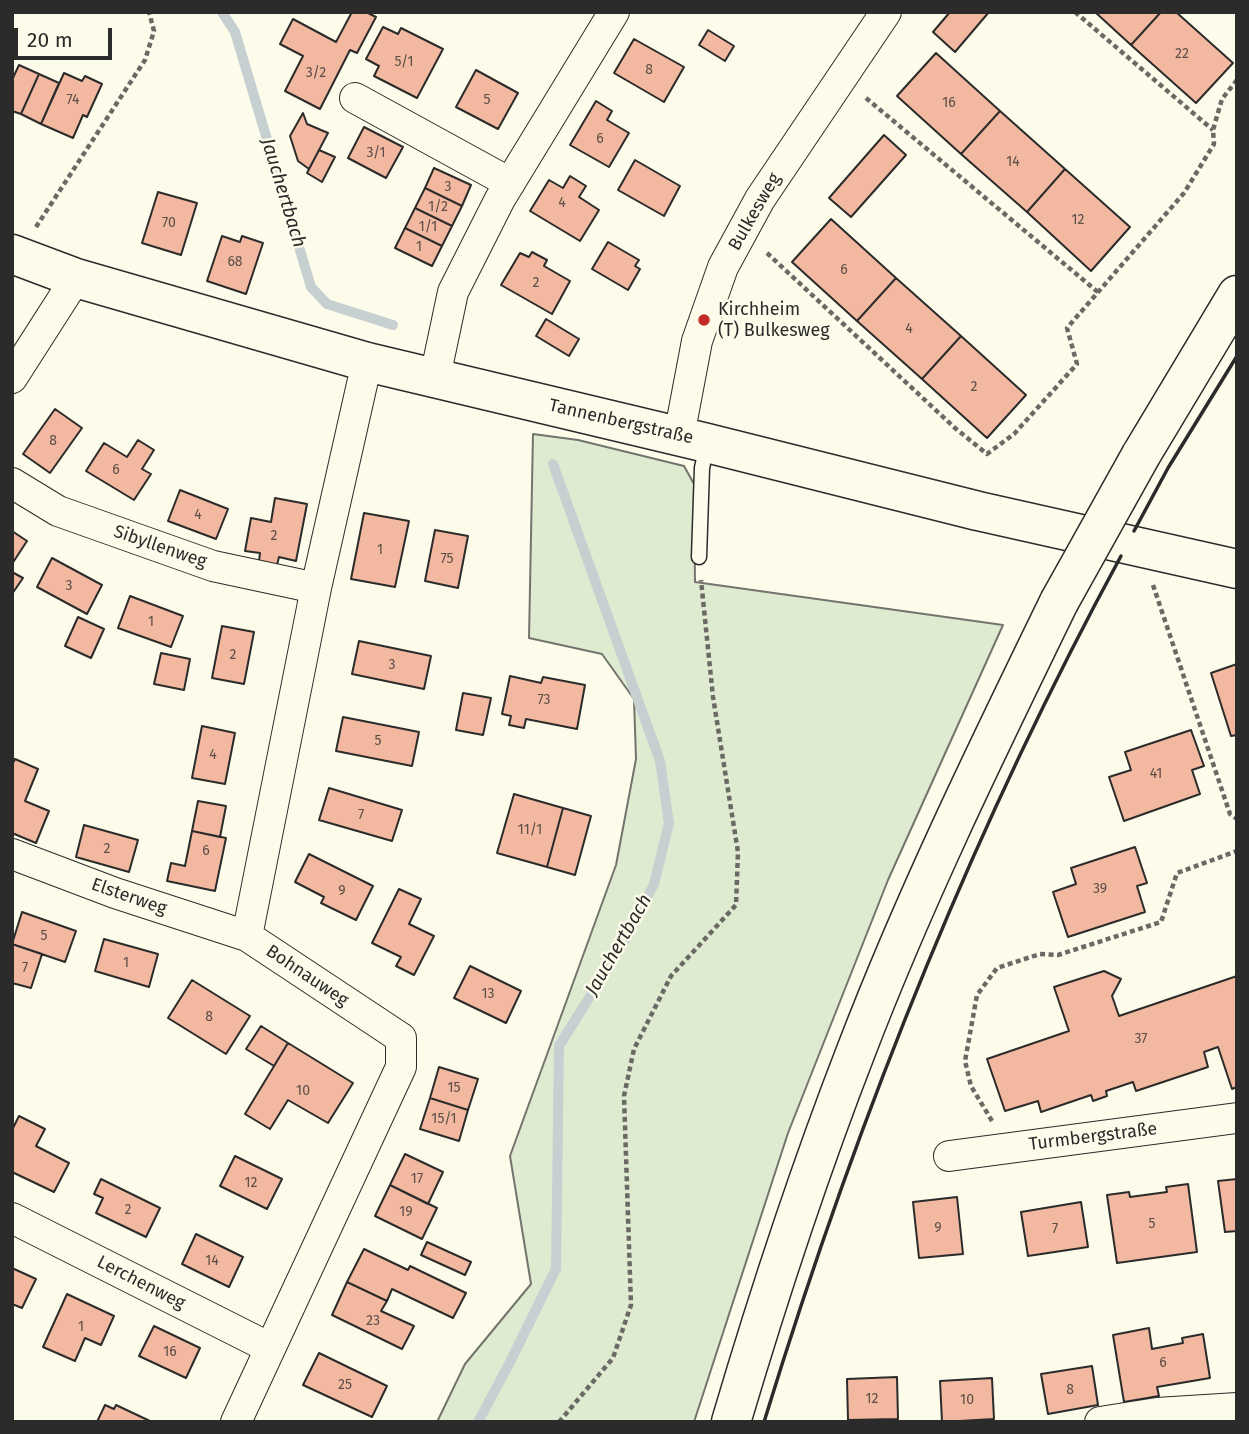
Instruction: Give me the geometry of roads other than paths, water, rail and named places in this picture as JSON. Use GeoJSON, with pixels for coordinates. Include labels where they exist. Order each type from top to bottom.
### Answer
{"type":"FeatureCollection","features":[{"type":"Feature","properties":{"kind":"street"},"geometry":{"type":"LineString","coordinates":[[435,377],[453,292],[510,183],[614,12]]}},
{"type":"Feature","properties":{"kind":"street","name":"Bulkesweg"},"geometry":{"type":"LineString","coordinates":[[693,439],[697,341],[723,267],[760,199],[886,12]]}},
{"type":"Feature","properties":{"kind":"street"},"geometry":{"type":"LineString","coordinates":[[355,98],[510,183]]}},
{"type":"Feature","properties":{"kind":"street","name":"Tannenbergstraße"},"geometry":{"type":"LineString","coordinates":[[15,255],[76,278],[367,362],[978,510],[1237,569]]}},
{"type":"Feature","properties":{"kind":"street"},"geometry":{"type":"LineString","coordinates":[[12,378],[76,278]]}},
{"type":"Feature","properties":{"kind":"street"},"geometry":{"type":"LineString","coordinates":[[731,1422],[798,1213],[857,1050],[974,775],[1059,602],[1141,455],[1237,295]]}},
{"type":"Feature","properties":{"kind":"street","name":"Bohnauweg"},"geometry":{"type":"LineString","coordinates":[[236,1422],[401,1067],[401,1038],[247,936],[316,588],[367,362]]}},
{"type":"Feature","properties":{"kind":"street","name":"Sibyllenweg"},"geometry":{"type":"LineString","coordinates":[[12,483],[58,511],[213,566],[316,588]]}},
{"type":"Feature","properties":{"kind":"street","name":"Elsterweg"},"geometry":{"type":"LineString","coordinates":[[12,854],[115,893],[247,936]]}},
{"type":"Feature","properties":{"kind":"street","name":"Turmbergstraße"},"geometry":{"type":"LineString","coordinates":[[949,1156],[1237,1118]]}},
{"type":"Feature","properties":{"kind":"street","name":"Lerchenweg"},"geometry":{"type":"LineString","coordinates":[[12,1218],[270,1348]]}},
{"type":"Feature","properties":{"kind":"street"},"geometry":{"type":"LineString","coordinates":[[1100,1422],[1237,1408]]}},
{"type":"Feature","properties":{"kind":"lane"},"geometry":{"type":"LineString","coordinates":[[693,439],[702,468],[699,557]]}},
{"type":"Feature","properties":{"kind":"waterway","name":"Jauchertbach"},"geometry":{"type":"LineString","coordinates":[[222,12],[235,32],[311,287],[327,304],[393,325]]}},
{"type":"Feature","properties":{"kind":"waterway","name":"Jauchertbach"},"geometry":{"type":"LineString","coordinates":[[478,1422],[556,1269],[559,1046],[624,942],[654,884],[669,823],[660,761],[553,464]]}},
{"type":"Feature","properties":{"kind":"place","name":"Kirchheim (T) Bulkesweg"},"geometry":{"type":"Point","coordinates":[704,320]}}]}
